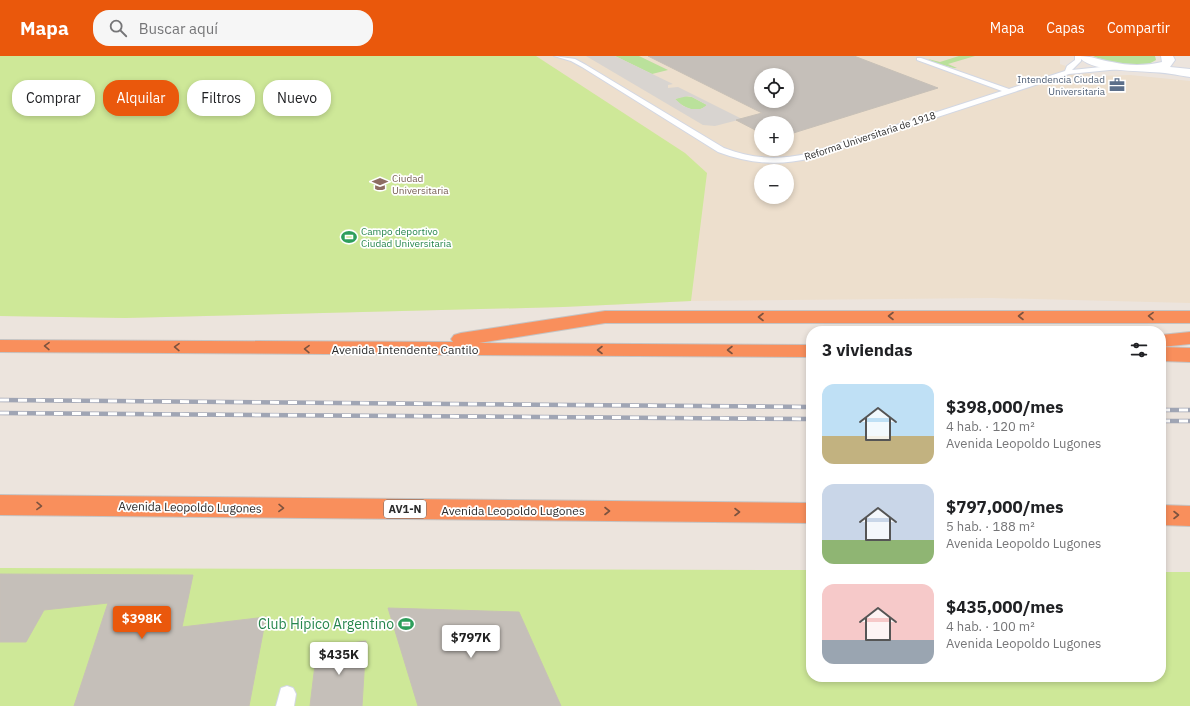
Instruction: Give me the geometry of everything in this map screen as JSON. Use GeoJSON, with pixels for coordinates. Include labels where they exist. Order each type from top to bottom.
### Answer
{"type":"FeatureCollection","features":[{"type":"Feature","properties":{"kind":"highway"},"geometry":{"type":"LineString","coordinates":[[388,349],[605,317],[1190,317]]}},
{"type":"Feature","properties":{"kind":"highway"},"geometry":{"type":"LineString","coordinates":[[1166,341],[1190,338]]}},
{"type":"Feature","properties":{"kind":"highway","name":"Avenida Intendente Cantilo"},"geometry":{"type":"LineString","coordinates":[[0,346],[806,351]]}},
{"type":"Feature","properties":{"kind":"highway"},"geometry":{"type":"LineString","coordinates":[[1166,354],[1190,355]]}},
{"type":"Feature","properties":{"kind":"highway","name":"Avenida Leopoldo Lugones"},"geometry":{"type":"LineString","coordinates":[[0,505],[806,512]]}},
{"type":"Feature","properties":{"kind":"highway"},"geometry":{"type":"LineString","coordinates":[[1166,515],[1190,516]]}},
{"type":"Feature","properties":{"kind":"main road"},"geometry":{"type":"LineString","coordinates":[[1084,56],[1098,62],[1129,68],[1147,68],[1190,73]]}},
{"type":"Feature","properties":{"kind":"main road"},"geometry":{"type":"LineString","coordinates":[[1147,68],[1167,64],[1169,60],[1167,56]]}},
{"type":"Feature","properties":{"kind":"lane","name":"Reforma Universitaria de 1918"},"geometry":{"type":"LineString","coordinates":[[557,56],[573,58],[722,150],[738,157],[758,161],[785,162],[809,156],[1068,72],[1102,68],[1129,68]]}},
{"type":"Feature","properties":{"kind":"lane"},"geometry":{"type":"LineString","coordinates":[[1068,72],[1069,67],[1078,61],[1078,56]]}},
{"type":"Feature","properties":{"kind":"lane"},"geometry":{"type":"LineString","coordinates":[[919,59],[1008,91]]}},
{"type":"Feature","properties":{"kind":"shaded area","name":"Ciudad Universitaria"},"geometry":{"type":"Polygon","coordinates":[[[0,56],[1060,56],[1060,64],[1096,76],[1130,75],[1190,81],[1190,303],[992,298],[691,301],[563,307],[125,318],[0,316],[0,56]]]}},
{"type":"Feature","properties":{"kind":"shaded area"},"geometry":{"type":"Polygon","coordinates":[[[586,56],[615,56],[673,84],[668,85],[668,88],[678,87],[742,119],[715,126],[703,125],[586,56]],[[688,96],[675,99],[683,106],[691,109],[701,109],[707,105],[688,96]]]}},
{"type":"Feature","properties":{"kind":"green space","name":"Campo deportivo Ciudad Universitaria"},"geometry":{"type":"Polygon","coordinates":[[[0,56],[536,56],[685,153],[707,173],[691,301],[563,307],[125,318],[0,316],[0,56]]]}},
{"type":"Feature","properties":{"kind":"green space"},"geometry":{"type":"Polygon","coordinates":[[[615,56],[639,56],[668,70],[652,74],[615,56]]]}},
{"type":"Feature","properties":{"kind":"green space"},"geometry":{"type":"Polygon","coordinates":[[[959,56],[975,56],[948,64],[957,68],[935,63],[928,59],[940,62],[959,56]]]}},
{"type":"Feature","properties":{"kind":"green space"},"geometry":{"type":"Polygon","coordinates":[[[1093,56],[1155,56],[1156,60],[1142,65],[1124,65],[1093,56]]]}},
{"type":"Feature","properties":{"kind":"green space"},"geometry":{"type":"Polygon","coordinates":[[[684,96],[692,97],[707,105],[699,109],[690,109],[675,99],[684,96]]]}},
{"type":"Feature","properties":{"kind":"green space","name":"Club Hípico Argentino"},"geometry":{"type":"Polygon","coordinates":[[[0,568],[806,570],[806,682],[1166,682],[1166,572],[1190,572],[1190,706],[0,706],[0,568]]]}},
{"type":"Feature","properties":{"kind":"building"},"geometry":{"type":"Polygon","coordinates":[[[648,56],[854,56],[938,88],[794,133],[794,116],[754,116],[754,129],[736,120],[762,113],[648,56]]]}},
{"type":"Feature","properties":{"kind":"building"},"geometry":{"type":"Polygon","coordinates":[[[0,574],[193,575],[182,627],[266,617],[249,706],[74,706],[108,603],[44,610],[26,642],[0,642],[0,574]]]}},
{"type":"Feature","properties":{"kind":"building"},"geometry":{"type":"Polygon","coordinates":[[[388,608],[519,612],[561,706],[418,706],[388,608]]]}},
{"type":"Feature","properties":{"kind":"building"},"geometry":{"type":"Polygon","coordinates":[[[366,641],[362,706],[310,706],[317,648],[366,641]]]}},
{"type":"Feature","properties":{"kind":"railway"},"geometry":{"type":"LineString","coordinates":[[0,400],[806,407]]}},
{"type":"Feature","properties":{"kind":"railway"},"geometry":{"type":"LineString","coordinates":[[1166,410],[1190,410]]}},
{"type":"Feature","properties":{"kind":"railway"},"geometry":{"type":"LineString","coordinates":[[0,413],[806,419]]}},
{"type":"Feature","properties":{"kind":"railway"},"geometry":{"type":"LineString","coordinates":[[1166,421],[1190,421]]}},
{"type":"Feature","properties":{"kind":"place","name":"Intendencia Ciudad Universitaria"},"geometry":{"type":"Point","coordinates":[1117,85]}},
{"type":"Feature","properties":{"kind":"place","name":"Ciudad Universitaria"},"geometry":{"type":"Point","coordinates":[380,184]}},
{"type":"Feature","properties":{"kind":"place","name":"Campo deportivo Ciudad Universitaria"},"geometry":{"type":"Point","coordinates":[349,237]}},
{"type":"Feature","properties":{"kind":"place","name":"Club Hípico Argentino"},"geometry":{"type":"Point","coordinates":[406,624]}}]}
